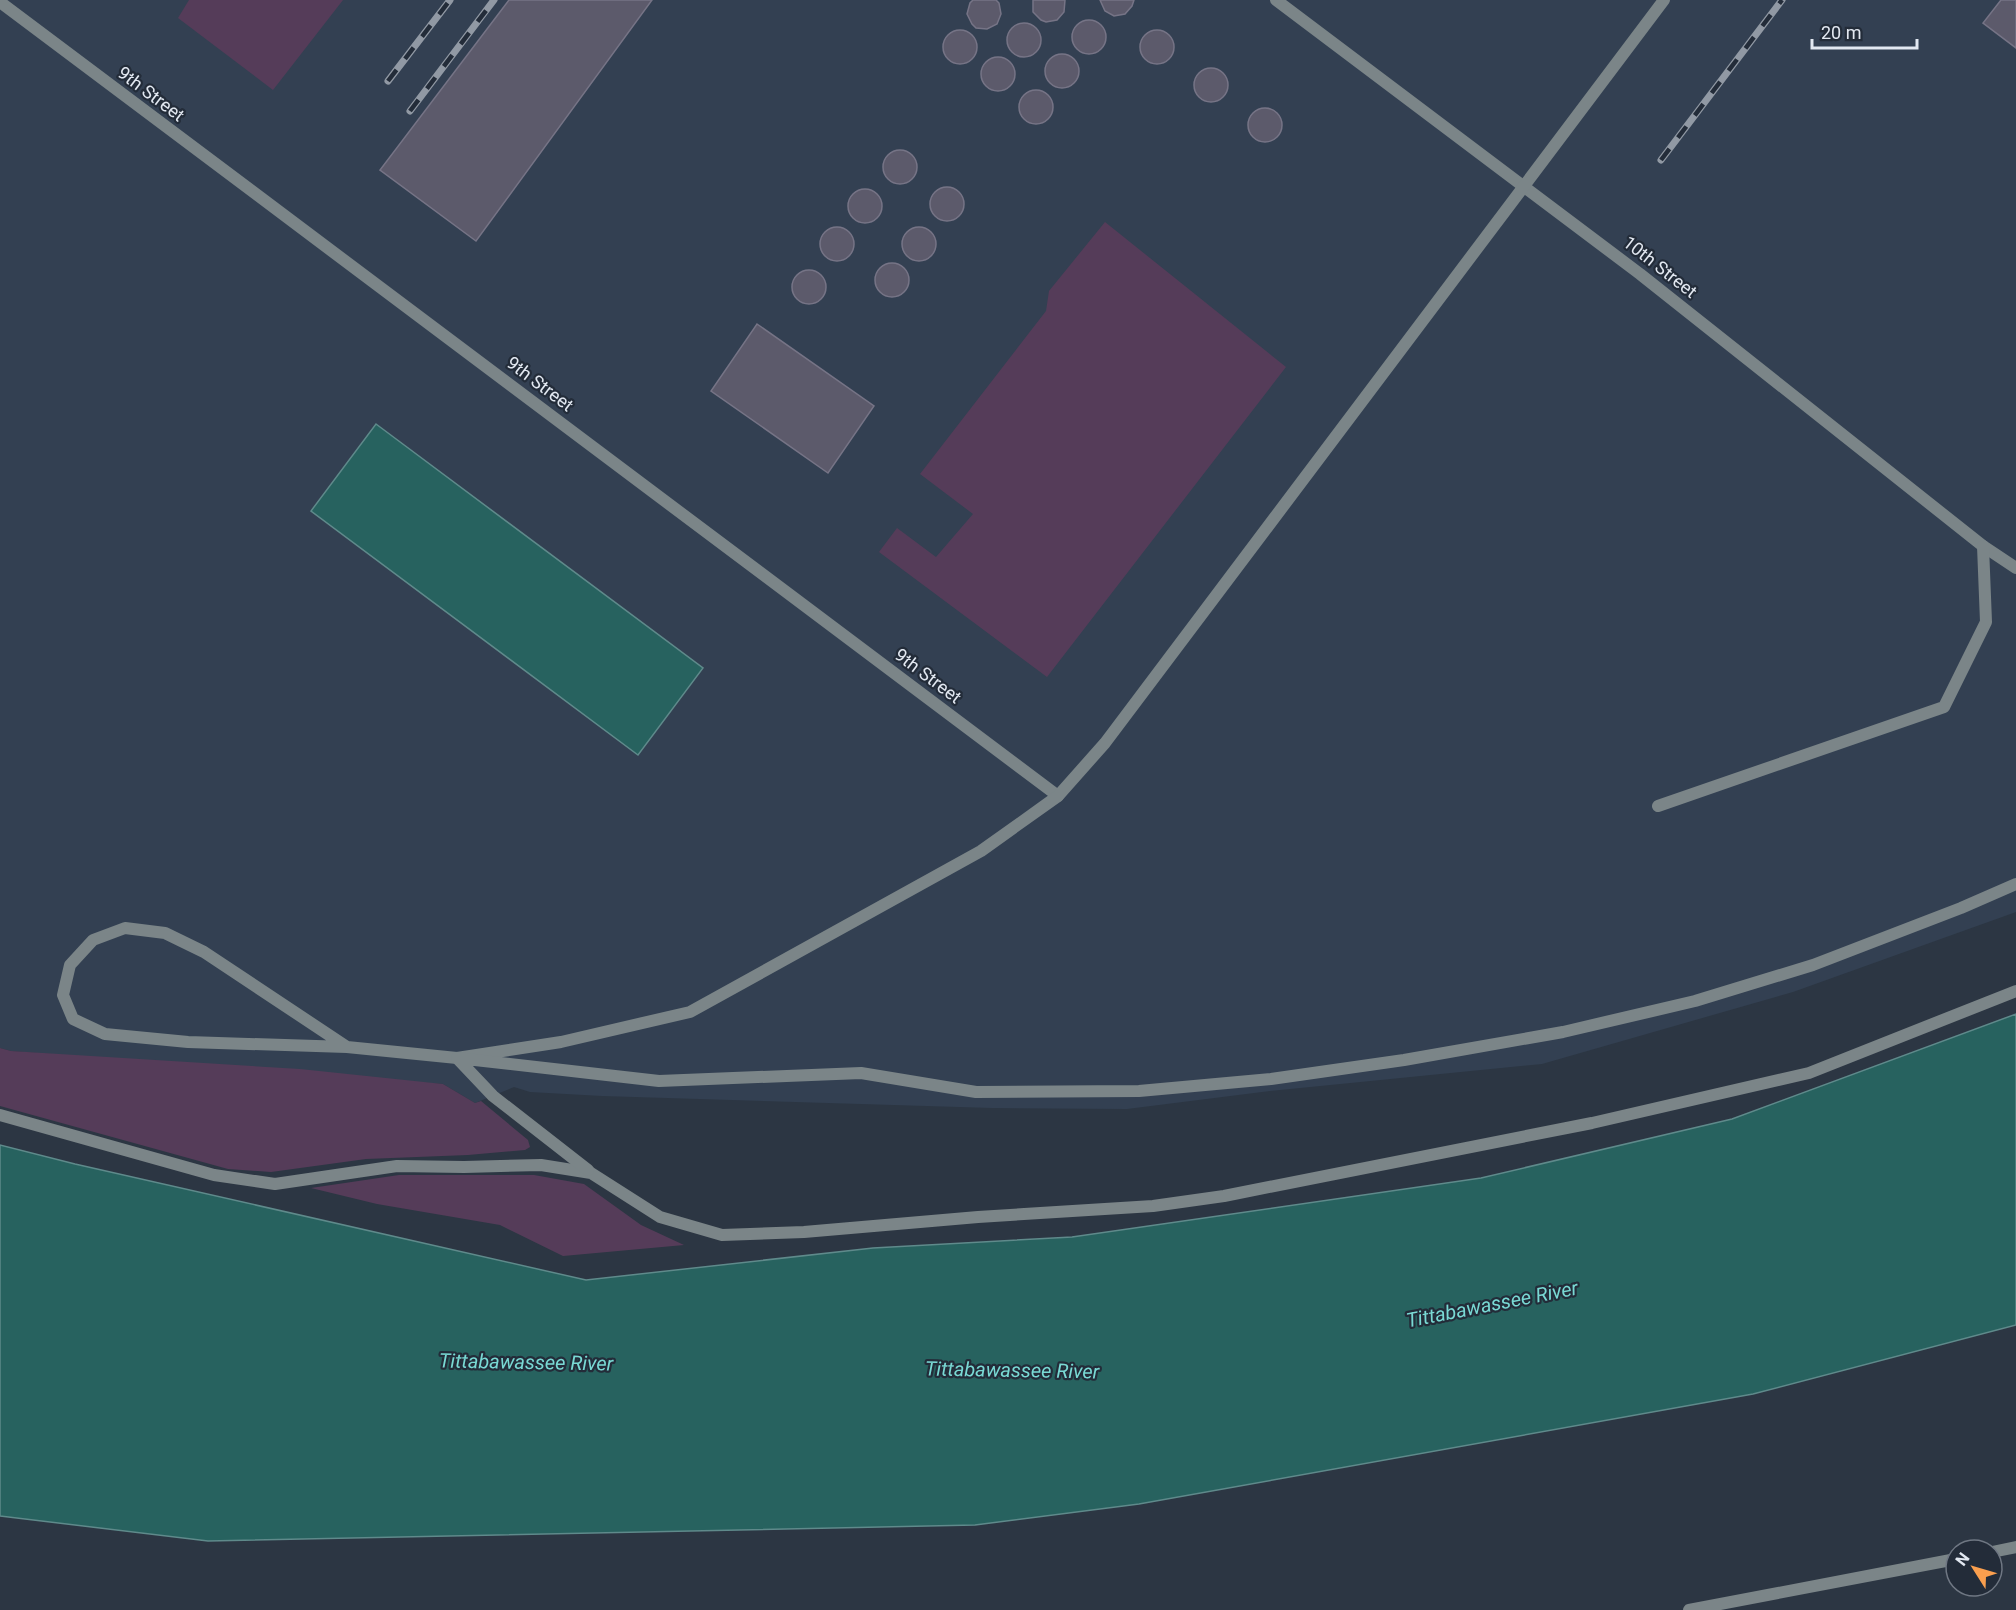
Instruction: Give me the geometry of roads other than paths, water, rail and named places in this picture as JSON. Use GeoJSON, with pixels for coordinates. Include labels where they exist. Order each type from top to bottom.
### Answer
{"type":"FeatureCollection","features":[{"type":"Feature","properties":{"kind":"lane","name":"10th Street"},"geometry":{"type":"LineString","coordinates":[[1276,0],[1640,274],[1983,546],[2016,568]]}},
{"type":"Feature","properties":{"kind":"lane"},"geometry":{"type":"LineString","coordinates":[[457,1058],[561,1042],[690,1011],[981,851],[1058,796],[1105,743],[1664,0]]}},
{"type":"Feature","properties":{"kind":"lane","name":"9th Street"},"geometry":{"type":"LineString","coordinates":[[0,2],[1058,796]]}},
{"type":"Feature","properties":{"kind":"lane"},"geometry":{"type":"LineString","coordinates":[[1658,806],[1944,708],[1986,622],[1983,546]]}},
{"type":"Feature","properties":{"kind":"lane"},"geometry":{"type":"LineString","coordinates":[[347,1047],[204,952],[165,933],[125,928],[93,940],[70,965],[63,995],[72,1019],[105,1034],[188,1042],[347,1047],[659,1081],[861,1073],[976,1092],[1139,1091],[1271,1079],[1404,1060],[1563,1032],[1695,1001],[1813,965],[1961,908],[2016,884]]}},
{"type":"Feature","properties":{"kind":"lane"},"geometry":{"type":"LineString","coordinates":[[457,1058],[493,1096],[591,1173],[660,1217],[722,1235],[804,1232],[978,1217],[1154,1206],[1224,1196],[1592,1123],[1809,1073],[2016,991]]}},
{"type":"Feature","properties":{"kind":"lane"},"geometry":{"type":"LineString","coordinates":[[0,1116],[65,1132],[214,1175],[275,1184],[397,1166],[541,1165],[591,1173]]}},
{"type":"Feature","properties":{"kind":"lane"},"geometry":{"type":"LineString","coordinates":[[1689,1610],[1944,1561]]}},
{"type":"Feature","properties":{"kind":"water"},"geometry":{"type":"Polygon","coordinates":[[[376,424],[703,668],[638,755],[311,511],[376,424]]]}},
{"type":"Feature","properties":{"kind":"water","name":"Tittabawassee River"},"geometry":{"type":"Polygon","coordinates":[[[2016,1014],[2016,1325],[1753,1394],[1139,1504],[975,1525],[208,1541],[0,1516],[0,1145],[586,1280],[873,1248],[1072,1237],[1481,1178],[1732,1119],[2016,1014]]]}},
{"type":"Feature","properties":{"kind":"railway"},"geometry":{"type":"LineString","coordinates":[[388,81],[450,0]]}},
{"type":"Feature","properties":{"kind":"railway"},"geometry":{"type":"LineString","coordinates":[[410,111],[494,0]]}},
{"type":"Feature","properties":{"kind":"railway"},"geometry":{"type":"LineString","coordinates":[[1661,160],[1782,0]]}}]}
